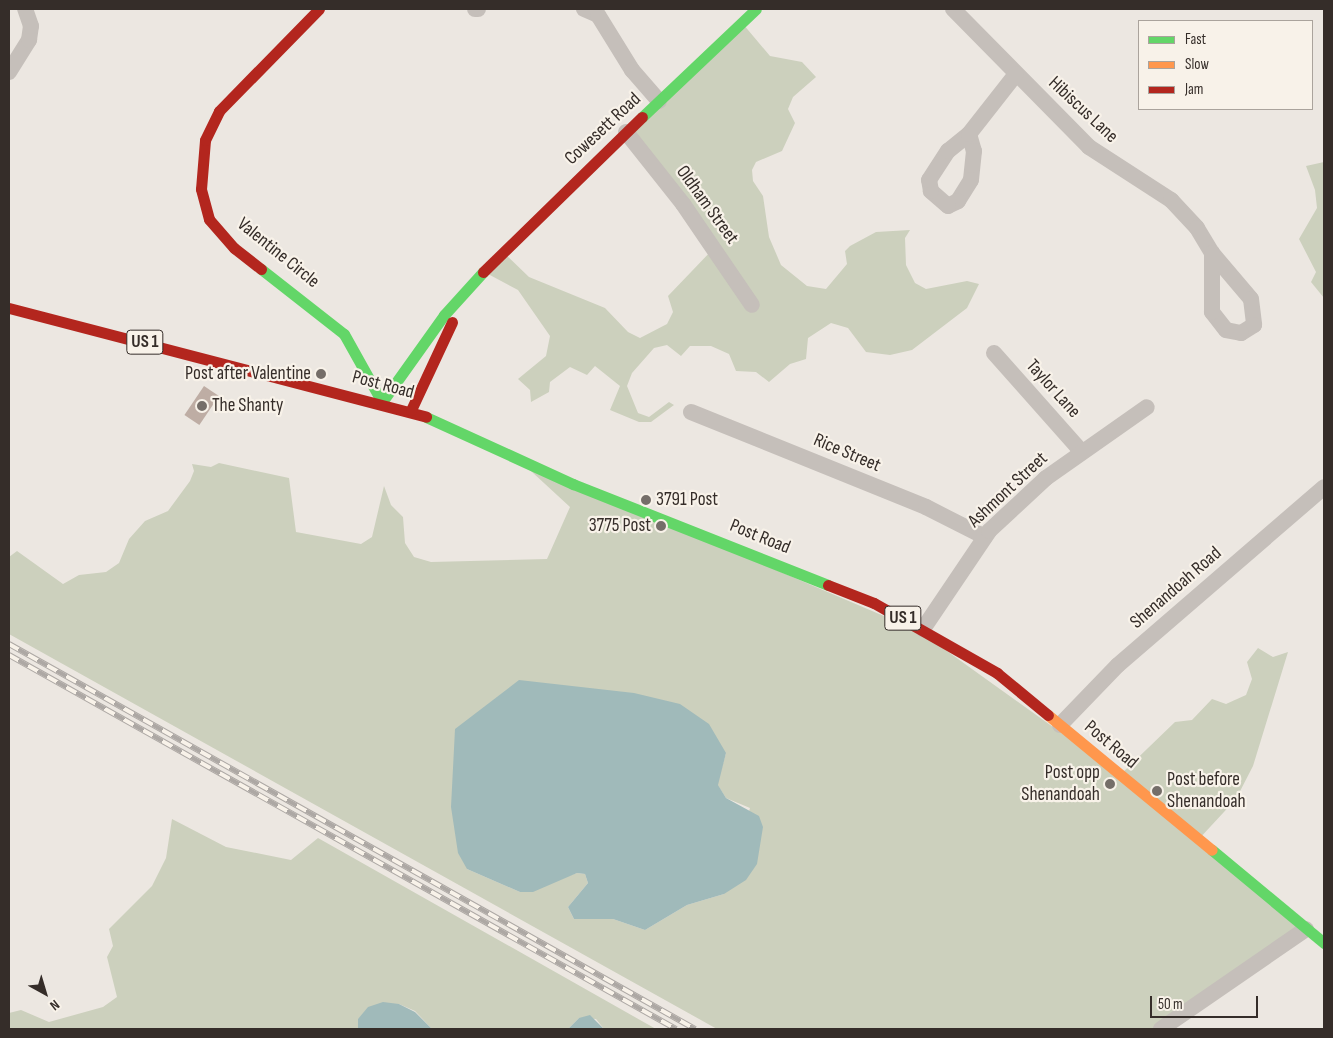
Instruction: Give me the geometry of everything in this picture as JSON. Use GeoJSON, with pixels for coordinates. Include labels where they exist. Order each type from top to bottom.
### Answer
{"type":"FeatureCollection","features":[{"type":"Feature","properties":{"kind":"main road","name":"Valentine Circle"},"geometry":{"type":"LineString","coordinates":[[319,9],[219,112],[205,140],[201,190],[209,218],[234,248],[344,334],[382,402]]}},
{"type":"Feature","properties":{"kind":"main road","name":"Cowesett Road"},"geometry":{"type":"LineString","coordinates":[[382,402],[444,315],[477,277],[658,101],[756,9]]}},
{"type":"Feature","properties":{"kind":"main road","name":"Cowesett Road"},"geometry":{"type":"LineString","coordinates":[[411,410],[477,277]]}},
{"type":"Feature","properties":{"kind":"main road","name":"Post Road"},"geometry":{"type":"LineString","coordinates":[[9,308],[411,410],[574,484],[874,603],[924,629],[997,673],[1324,943]]}},
{"type":"Feature","properties":{"kind":"street"},"geometry":{"type":"LineString","coordinates":[[9,72],[29,40],[31,26],[26,9]]}},
{"type":"Feature","properties":{"kind":"street"},"geometry":{"type":"LineString","coordinates":[[584,9],[598,15],[632,70],[658,101]]}},
{"type":"Feature","properties":{"kind":"street","name":"Hibiscus Lane"},"geometry":{"type":"LineString","coordinates":[[954,9],[1089,147],[1171,200],[1197,228],[1212,253]]}},
{"type":"Feature","properties":{"kind":"street"},"geometry":{"type":"LineString","coordinates":[[969,134],[1016,74]]}},
{"type":"Feature","properties":{"kind":"street","name":"Oldham Street"},"geometry":{"type":"LineString","coordinates":[[626,132],[683,204],[752,305]]}},
{"type":"Feature","properties":{"kind":"street","name":"Taylor Lane"},"geometry":{"type":"LineString","coordinates":[[994,353],[1082,452]]}},
{"type":"Feature","properties":{"kind":"street","name":"Ashmont Street"},"geometry":{"type":"LineString","coordinates":[[924,629],[985,537],[1046,478],[1147,407]]}},
{"type":"Feature","properties":{"kind":"street","name":"Rice Street"},"geometry":{"type":"LineString","coordinates":[[692,412],[926,507],[985,537]]}},
{"type":"Feature","properties":{"kind":"street","name":"Shenandoah Road"},"geometry":{"type":"LineString","coordinates":[[1060,725],[1118,665],[1324,487]]}},
{"type":"Feature","properties":{"kind":"street"},"geometry":{"type":"LineString","coordinates":[[1161,1029],[1306,928]]}},
{"type":"Feature","properties":{"kind":"green space"},"geometry":{"type":"Polygon","coordinates":[[[743,24],[770,56],[802,62],[816,77],[793,97],[788,109],[795,123],[782,151],[756,162],[752,170],[753,181],[763,196],[769,237],[781,265],[807,286],[826,289],[847,264],[845,251],[850,246],[876,232],[910,230],[905,238],[906,265],[915,283],[926,289],[967,281],[979,284],[967,308],[912,350],[890,355],[866,352],[848,328],[831,323],[808,338],[806,359],[790,364],[769,382],[756,372],[736,371],[729,354],[711,346],[690,346],[681,356],[667,345],[654,348],[632,373],[627,386],[638,413],[649,417],[669,402],[674,405],[651,422],[639,422],[610,410],[620,386],[595,366],[587,375],[570,367],[550,382],[549,392],[531,402],[530,390],[518,379],[546,356],[550,336],[518,290],[488,274],[503,252],[529,277],[605,308],[628,332],[640,338],[667,324],[673,312],[668,296],[714,248],[630,134],[743,24]]]}},
{"type":"Feature","properties":{"kind":"green space"},"geometry":{"type":"Polygon","coordinates":[[[1324,162],[1324,298],[1311,282],[1316,272],[1299,239],[1317,208],[1315,190],[1306,166],[1324,162]]]}},
{"type":"Feature","properties":{"kind":"green space"},"geometry":{"type":"Polygon","coordinates":[[[519,460],[919,631],[1120,775],[1175,722],[1192,720],[1212,699],[1226,704],[1246,695],[1252,679],[1247,662],[1258,648],[1273,657],[1288,652],[1253,766],[1236,799],[1198,840],[1305,931],[1162,1029],[717,1029],[9,634],[9,557],[17,551],[63,584],[79,575],[106,572],[119,563],[129,539],[145,521],[168,511],[190,481],[194,471],[192,464],[211,467],[219,463],[289,478],[296,532],[361,544],[372,537],[384,486],[391,505],[403,517],[405,543],[414,557],[431,562],[547,559],[570,507],[519,460]],[[726,753],[467,869],[520,892],[577,873],[585,874],[588,883],[568,907],[574,919],[613,919],[645,930],[687,905],[724,894],[750,808],[726,798],[717,784],[726,753]]]}},
{"type":"Feature","properties":{"kind":"green space"},"geometry":{"type":"Polygon","coordinates":[[[172,819],[226,847],[291,860],[318,838],[656,1029],[604,1029],[596,1019],[579,1018],[568,1029],[432,1029],[415,1011],[399,1004],[358,1019],[358,1029],[9,1029],[9,1013],[21,1010],[49,1022],[103,1007],[117,997],[107,957],[113,946],[109,929],[152,886],[166,858],[172,819]]]}},
{"type":"Feature","properties":{"kind":"water"},"geometry":{"type":"Polygon","coordinates":[[[519,680],[634,693],[680,704],[709,724],[726,753],[718,785],[726,798],[759,816],[763,827],[757,864],[746,880],[724,894],[687,905],[645,930],[613,919],[574,919],[568,907],[588,883],[585,874],[577,873],[533,892],[520,892],[467,869],[458,853],[451,807],[455,729],[519,680]]]}},
{"type":"Feature","properties":{"kind":"water"},"geometry":{"type":"Polygon","coordinates":[[[383,1002],[399,1004],[415,1012],[432,1029],[358,1029],[358,1019],[368,1007],[383,1002]]]}},
{"type":"Feature","properties":{"kind":"water"},"geometry":{"type":"Polygon","coordinates":[[[590,1015],[604,1029],[568,1029],[579,1018],[590,1015]]]}},
{"type":"Feature","properties":{"kind":"building","name":"The Shanty"},"geometry":{"type":"Polygon","coordinates":[[[204,386],[219,396],[199,425],[184,415],[204,386]]]}},
{"type":"Feature","properties":{"kind":"railway"},"geometry":{"type":"LineString","coordinates":[[9,644],[695,1029]]}},
{"type":"Feature","properties":{"kind":"railway"},"geometry":{"type":"LineString","coordinates":[[9,655],[676,1029]]}},
{"type":"Feature","properties":{"kind":"traffic: fast"},"geometry":{"type":"LineString","coordinates":[[642,117],[756,9]]}},
{"type":"Feature","properties":{"kind":"traffic: fast"},"geometry":{"type":"LineString","coordinates":[[261,269],[344,334],[382,402],[444,315],[483,272]]}},
{"type":"Feature","properties":{"kind":"traffic: fast"},"geometry":{"type":"LineString","coordinates":[[426,417],[573,484],[828,585]]}},
{"type":"Feature","properties":{"kind":"traffic: fast"},"geometry":{"type":"LineString","coordinates":[[1212,850],[1324,943]]}},
{"type":"Feature","properties":{"kind":"traffic: slow"},"geometry":{"type":"LineString","coordinates":[[1048,715],[1212,850]]}},
{"type":"Feature","properties":{"kind":"traffic: jam"},"geometry":{"type":"LineString","coordinates":[[261,269],[234,248],[209,219],[201,189],[205,140],[219,111],[319,9]]}},
{"type":"Feature","properties":{"kind":"traffic: jam"},"geometry":{"type":"LineString","coordinates":[[483,272],[642,117]]}},
{"type":"Feature","properties":{"kind":"traffic: jam"},"geometry":{"type":"LineString","coordinates":[[9,308],[426,417]]}},
{"type":"Feature","properties":{"kind":"traffic: jam"},"geometry":{"type":"LineString","coordinates":[[411,410],[452,322]]}},
{"type":"Feature","properties":{"kind":"traffic: jam"},"geometry":{"type":"LineString","coordinates":[[828,585],[874,603],[997,673],[1048,715]]}},
{"type":"Feature","properties":{"kind":"place","name":"Post after Valentine"},"geometry":{"type":"Point","coordinates":[321,374]}},
{"type":"Feature","properties":{"kind":"place","name":"The Shanty"},"geometry":{"type":"Point","coordinates":[202,406]}},
{"type":"Feature","properties":{"kind":"place","name":"3791 Post"},"geometry":{"type":"Point","coordinates":[646,500]}},
{"type":"Feature","properties":{"kind":"place","name":"3775 Post"},"geometry":{"type":"Point","coordinates":[661,526]}},
{"type":"Feature","properties":{"kind":"place","name":"Post opp Shenandoah"},"geometry":{"type":"Point","coordinates":[1110,784]}},
{"type":"Feature","properties":{"kind":"place","name":"Post before Shenandoah"},"geometry":{"type":"Point","coordinates":[1157,791]}}]}
